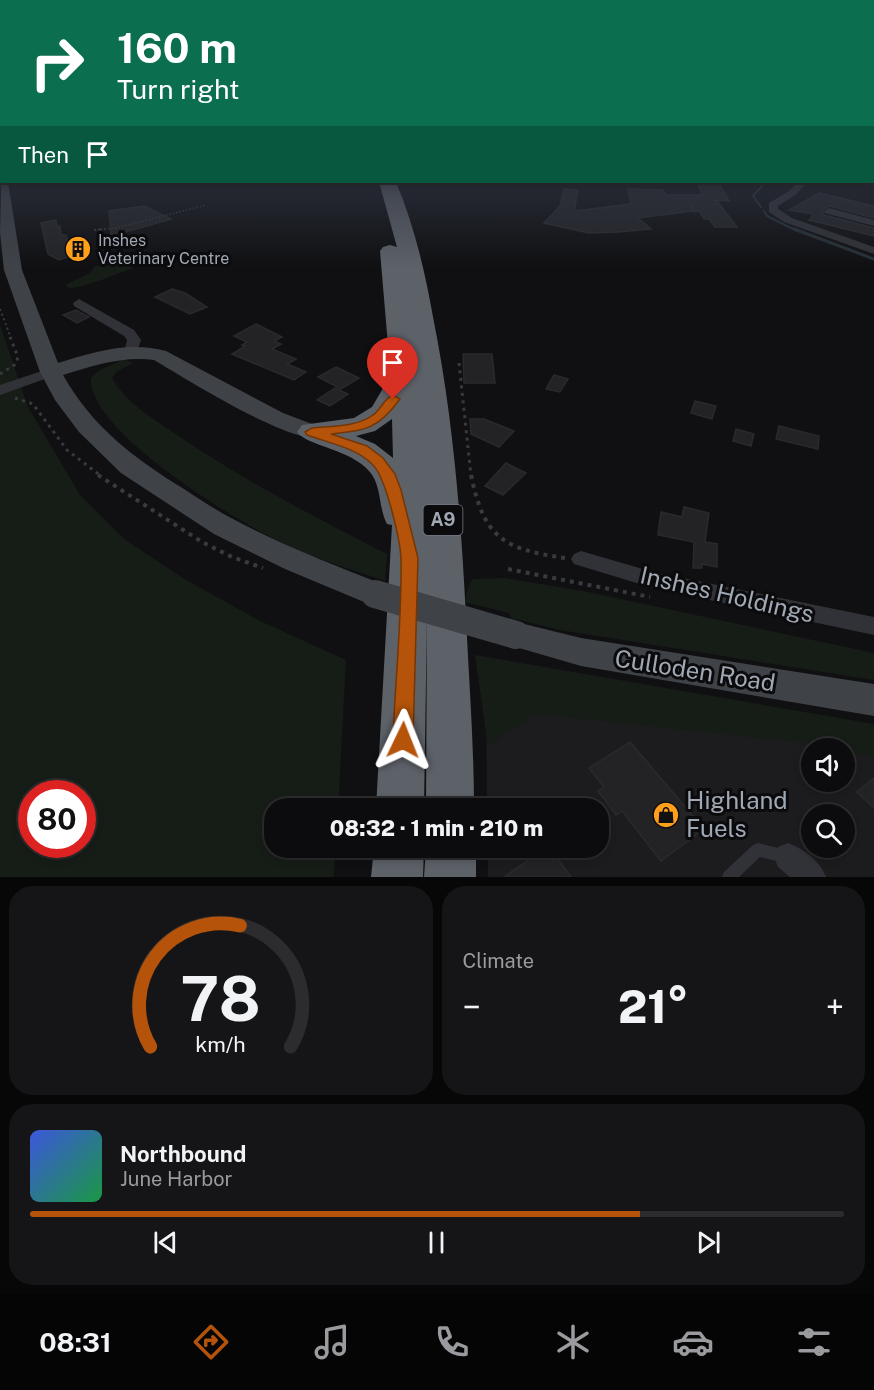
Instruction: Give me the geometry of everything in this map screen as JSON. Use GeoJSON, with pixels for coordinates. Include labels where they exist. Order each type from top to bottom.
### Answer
{"type":"FeatureCollection","features":[{"type":"Feature","properties":{"kind":"highway","name":"A9"},"geometry":{"type":"LineString","coordinates":[[372,187],[387,236],[395,283],[404,366],[410,477],[410,558],[400,798]]}},
{"type":"Feature","properties":{"kind":"highway","name":"A9"},"geometry":{"type":"LineString","coordinates":[[389,187],[418,293],[439,445],[444,539],[450,798]]}},
{"type":"Feature","properties":{"kind":"highway","name":"A9"},"geometry":{"type":"LineString","coordinates":[[312,432],[355,427],[379,417],[393,399],[404,366]]}},
{"type":"Feature","properties":{"kind":"highway","name":"A9"},"geometry":{"type":"LineString","coordinates":[[312,432],[362,449],[378,461],[388,474],[410,558]]}},
{"type":"Feature","properties":{"kind":"highway"},"geometry":{"type":"LineString","coordinates":[[397,877],[398,858]]}},
{"type":"Feature","properties":{"kind":"highway"},"geometry":{"type":"LineString","coordinates":[[450,877],[451,858]]}},
{"type":"Feature","properties":{"kind":"main road"},"geometry":{"type":"LineString","coordinates":[[1,187],[7,272]]}},
{"type":"Feature","properties":{"kind":"main road","name":"Culloden Road"},"geometry":{"type":"LineString","coordinates":[[7,272],[51,372],[66,400],[87,427],[130,467],[224,527],[295,561],[375,594],[455,619],[581,652],[874,700]]}},
{"type":"Feature","properties":{"kind":"main road"},"geometry":{"type":"LineString","coordinates":[[51,372],[95,359],[131,352],[145,352],[171,360],[275,418],[312,432]]}},
{"type":"Feature","properties":{"kind":"street"},"geometry":{"type":"LineString","coordinates":[[798,187],[773,205],[773,210],[788,220],[874,251]]}},
{"type":"Feature","properties":{"kind":"street"},"geometry":{"type":"LineString","coordinates":[[829,211],[858,214],[874,223]]}},
{"type":"Feature","properties":{"kind":"street"},"geometry":{"type":"LineString","coordinates":[[79,303],[129,333],[134,340],[131,352]]}},
{"type":"Feature","properties":{"kind":"street"},"geometry":{"type":"LineString","coordinates":[[0,390],[51,372]]}},
{"type":"Feature","properties":{"kind":"street","name":"Inshes Holdings"},"geometry":{"type":"LineString","coordinates":[[581,559],[653,580],[874,626]]}},
{"type":"Feature","properties":{"kind":"street"},"geometry":{"type":"LineString","coordinates":[[788,857],[812,877]]}},
{"type":"Feature","properties":{"kind":"lane"},"geometry":{"type":"LineString","coordinates":[[729,877],[758,850],[788,857]]}},
{"type":"Feature","properties":{"kind":"path"},"geometry":{"type":"LineString","coordinates":[[94,230],[116,228],[206,205]]}},
{"type":"Feature","properties":{"kind":"path"},"geometry":{"type":"LineString","coordinates":[[692,207],[695,213]]}},
{"type":"Feature","properties":{"kind":"path"},"geometry":{"type":"LineString","coordinates":[[0,309],[18,357],[15,364],[0,374]]}},
{"type":"Feature","properties":{"kind":"path"},"geometry":{"type":"LineString","coordinates":[[459,363],[472,485],[481,516],[504,541],[522,550],[550,557],[581,559]]}},
{"type":"Feature","properties":{"kind":"shaded area"},"geometry":{"type":"Polygon","coordinates":[[[118,260],[137,264],[135,267],[85,285],[69,288],[65,285],[90,273],[94,267],[118,260]]]}},
{"type":"Feature","properties":{"kind":"shaded area"},"geometry":{"type":"Polygon","coordinates":[[[0,325],[28,407],[80,495],[124,539],[186,580],[260,621],[346,660],[339,798],[264,798],[264,858],[335,858],[334,877],[0,877],[0,325]]]}},
{"type":"Feature","properties":{"kind":"shaded area"},"geometry":{"type":"Polygon","coordinates":[[[124,359],[133,363],[116,372],[112,378],[141,410],[202,452],[253,483],[387,554],[385,581],[307,554],[261,532],[201,495],[138,448],[113,423],[96,400],[91,378],[98,371],[124,359]]]}},
{"type":"Feature","properties":{"kind":"shaded area"},"geometry":{"type":"Polygon","coordinates":[[[504,578],[583,591],[874,653],[874,680],[560,630],[511,618],[509,613],[465,602],[472,579],[504,578]]]}},
{"type":"Feature","properties":{"kind":"shaded area"},"geometry":{"type":"Polygon","coordinates":[[[475,655],[874,724],[874,758],[855,753],[855,738],[801,738],[801,743],[536,714],[488,746],[475,655]]]}},
{"type":"Feature","properties":{"kind":"shaded area"},"geometry":{"type":"Polygon","coordinates":[[[486,675],[874,729],[874,877],[488,877],[488,858],[609,858],[609,798],[487,798],[486,675]]]}},
{"type":"Feature","properties":{"kind":"building"},"geometry":{"type":"Polygon","coordinates":[[[699,187],[721,187],[729,201],[716,200],[737,227],[715,227],[709,219],[704,219],[700,212],[692,211],[638,218],[651,229],[618,232],[589,233],[544,223],[560,206],[564,189],[578,190],[574,211],[631,204],[628,189],[663,190],[666,195],[703,195],[699,187]]]}},
{"type":"Feature","properties":{"kind":"building"},"geometry":{"type":"Polygon","coordinates":[[[819,193],[874,206],[874,218],[830,206],[822,210],[824,215],[874,228],[874,236],[809,220],[814,214],[789,210],[819,193]]]}},
{"type":"Feature","properties":{"kind":"building"},"geometry":{"type":"Polygon","coordinates":[[[144,206],[171,219],[111,236],[109,211],[144,206]]]}},
{"type":"Feature","properties":{"kind":"building"},"geometry":{"type":"Polygon","coordinates":[[[56,220],[57,227],[60,226],[61,235],[66,235],[71,256],[59,260],[48,254],[41,223],[56,220]]]}},
{"type":"Feature","properties":{"kind":"building"},"geometry":{"type":"Polygon","coordinates":[[[172,289],[185,293],[207,307],[190,314],[155,297],[172,289]]]}},
{"type":"Feature","properties":{"kind":"building"},"geometry":{"type":"Polygon","coordinates":[[[76,310],[89,317],[77,323],[63,315],[76,310]]]}},
{"type":"Feature","properties":{"kind":"building"},"geometry":{"type":"Polygon","coordinates":[[[256,324],[282,337],[274,341],[281,344],[272,349],[296,359],[287,364],[306,372],[294,380],[232,354],[245,346],[242,345],[247,342],[234,336],[256,324]]]}},
{"type":"Feature","properties":{"kind":"building"},"geometry":{"type":"Polygon","coordinates":[[[463,354],[492,354],[495,383],[464,383],[463,354]]]}},
{"type":"Feature","properties":{"kind":"building"},"geometry":{"type":"Polygon","coordinates":[[[336,367],[359,378],[341,389],[318,377],[336,367]]]}},
{"type":"Feature","properties":{"kind":"building"},"geometry":{"type":"Polygon","coordinates":[[[554,375],[568,379],[560,392],[546,389],[554,375]]]}},
{"type":"Feature","properties":{"kind":"building"},"geometry":{"type":"Polygon","coordinates":[[[335,388],[348,394],[330,406],[317,400],[335,388]]]}},
{"type":"Feature","properties":{"kind":"building"},"geometry":{"type":"Polygon","coordinates":[[[695,401],[716,406],[712,419],[691,413],[695,401]]]}},
{"type":"Feature","properties":{"kind":"building"},"geometry":{"type":"Polygon","coordinates":[[[470,419],[484,419],[514,431],[499,447],[471,434],[470,419]]]}},
{"type":"Feature","properties":{"kind":"building"},"geometry":{"type":"Polygon","coordinates":[[[779,426],[819,436],[818,449],[776,439],[779,426]]]}},
{"type":"Feature","properties":{"kind":"building"},"geometry":{"type":"Polygon","coordinates":[[[736,429],[754,434],[751,446],[733,441],[736,429]]]}},
{"type":"Feature","properties":{"kind":"building"},"geometry":{"type":"Polygon","coordinates":[[[506,463],[526,473],[503,495],[485,486],[506,463]]]}},
{"type":"Feature","properties":{"kind":"building"},"geometry":{"type":"Polygon","coordinates":[[[684,507],[709,513],[705,542],[717,544],[717,567],[702,564],[702,568],[693,568],[694,542],[658,535],[661,512],[682,517],[684,507]]]}},
{"type":"Feature","properties":{"kind":"building"},"geometry":{"type":"Polygon","coordinates":[[[630,742],[704,829],[661,861],[622,811],[616,815],[609,806],[609,798],[603,798],[598,791],[604,787],[589,768],[630,742]]]}},
{"type":"Feature","properties":{"kind":"building"},"geometry":{"type":"Polygon","coordinates":[[[874,778],[874,808],[857,792],[874,778]]]}},
{"type":"Feature","properties":{"kind":"building"},"geometry":{"type":"Polygon","coordinates":[[[532,858],[557,858],[571,877],[504,877],[532,858]]]}},
{"type":"Feature","properties":{"kind":"waterway"},"geometry":{"type":"LineString","coordinates":[[761,187],[753,196],[761,207]]}},
{"type":"Feature","properties":{"kind":"waterway"},"geometry":{"type":"LineString","coordinates":[[764,211],[767,216],[797,231]]}},
{"type":"Feature","properties":{"kind":"waterway"},"geometry":{"type":"LineString","coordinates":[[794,229],[874,259]]}},
{"type":"Feature","properties":{"kind":"place","name":"Inshes Veterinary Centre"},"geometry":{"type":"Point","coordinates":[78,249]}},
{"type":"Feature","properties":{"kind":"place","name":"Highland Fuels"},"geometry":{"type":"Point","coordinates":[666,815]}},
{"type":"Feature","properties":{"kind":"route"},"geometry":{"type":"LineString","coordinates":[[393,399],[388,409],[368,423],[339,430],[312,432],[362,449],[378,461],[388,474],[394,490],[410,558],[403,740]]}}]}
